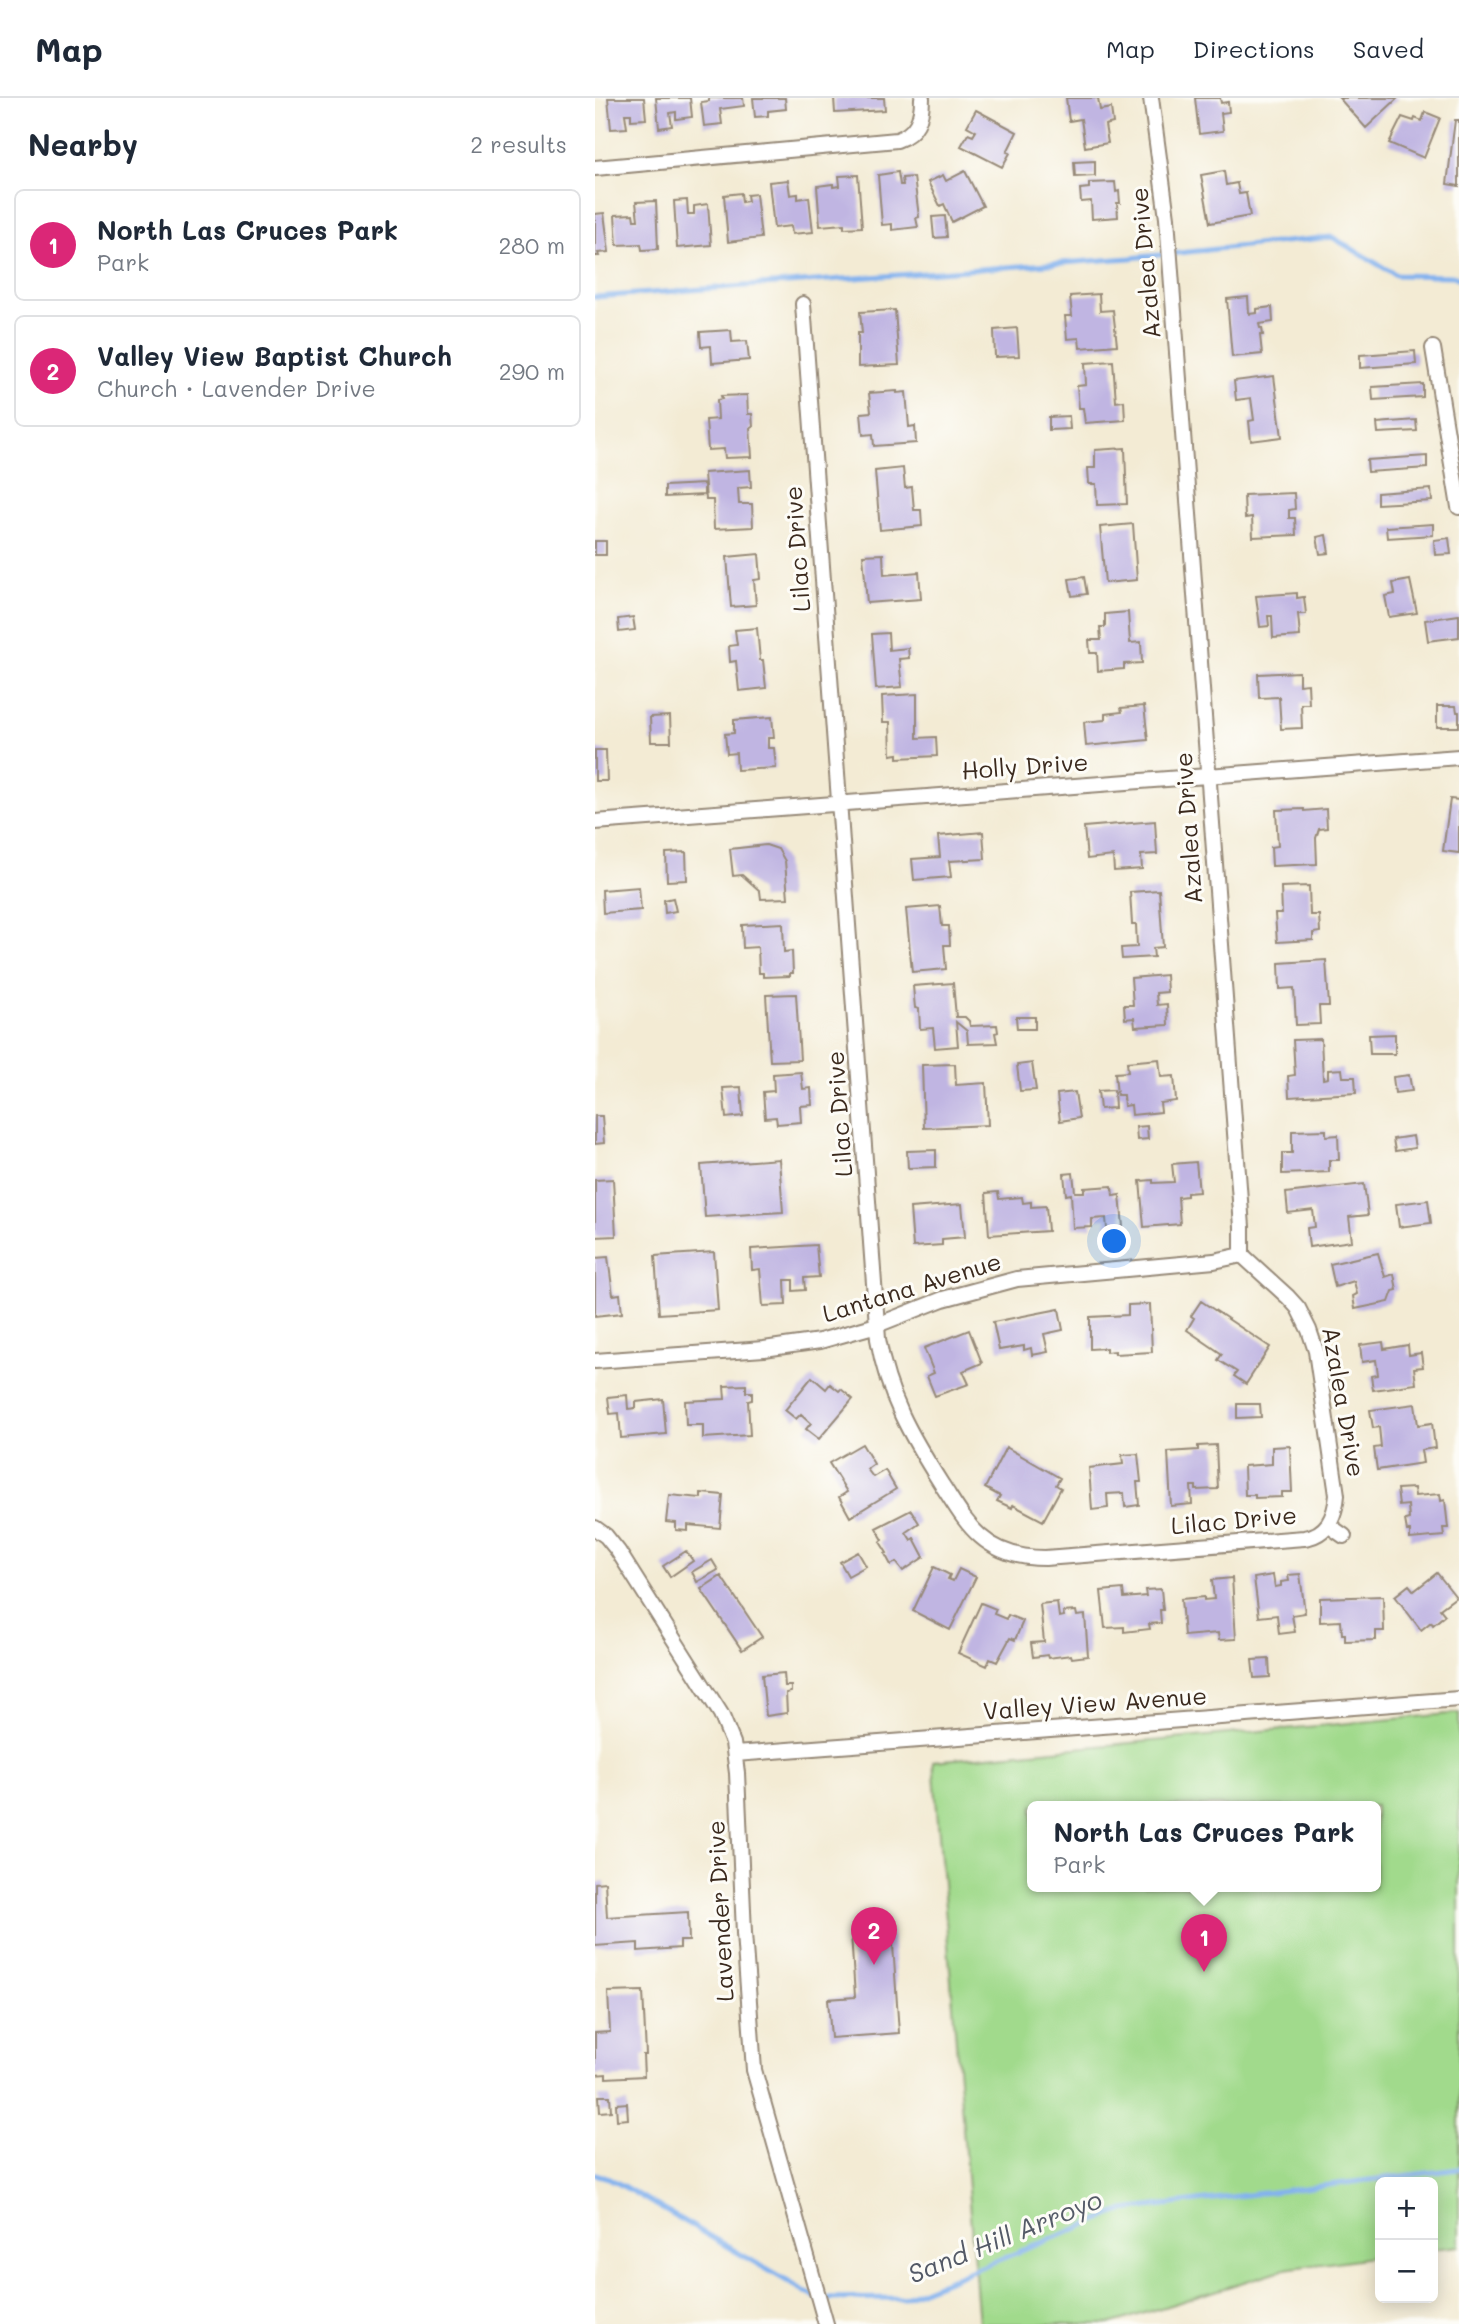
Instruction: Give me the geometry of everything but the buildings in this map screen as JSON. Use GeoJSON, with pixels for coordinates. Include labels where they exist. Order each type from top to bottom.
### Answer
{"type":"FeatureCollection","features":[{"type":"Feature","properties":{"kind":"street"},"geometry":{"type":"LineString","coordinates":[[595,168],[897,140],[911,133],[917,126],[922,98]]}},
{"type":"Feature","properties":{"kind":"street","name":"Azalea Drive"},"geometry":{"type":"LineString","coordinates":[[1151,98],[1167,218],[1242,1255],[1262,1271],[1298,1308],[1313,1340],[1337,1495],[1335,1510],[1328,1525]]}},
{"type":"Feature","properties":{"kind":"street","name":"Lilac Drive"},"geometry":{"type":"LineString","coordinates":[[803,304],[877,1325],[888,1383],[907,1428],[969,1525],[980,1536],[1005,1552],[1045,1558],[1304,1538],[1317,1535],[1328,1525]]}},
{"type":"Feature","properties":{"kind":"street"},"geometry":{"type":"LineString","coordinates":[[1433,348],[1453,432],[1459,507]]}},
{"type":"Feature","properties":{"kind":"street","name":"Holly Drive"},"geometry":{"type":"LineString","coordinates":[[595,822],[1459,757]]}},
{"type":"Feature","properties":{"kind":"street","name":"Lantana Avenue"},"geometry":{"type":"LineString","coordinates":[[595,1361],[764,1349],[820,1341],[877,1325],[943,1299],[1017,1279],[1214,1261],[1242,1255]]}},
{"type":"Feature","properties":{"kind":"street"},"geometry":{"type":"LineString","coordinates":[[1328,1525],[1344,1536]]}},
{"type":"Feature","properties":{"kind":"street","name":"Lavender Drive"},"geometry":{"type":"LineString","coordinates":[[595,1528],[613,1543],[721,1714],[730,1733],[735,1754],[754,2070],[826,2324]]}},
{"type":"Feature","properties":{"kind":"street","name":"Valley View Avenue"},"geometry":{"type":"LineString","coordinates":[[735,1754],[1459,1699]]}},
{"type":"Feature","properties":{"kind":"green space"},"geometry":{"type":"Polygon","coordinates":[[[1459,1713],[1459,2246],[1438,2248],[1438,2177],[1375,2177],[1375,2257],[1285,2269],[1110,2324],[979,2324],[933,1761],[1459,1713]]]}},
{"type":"Feature","properties":{"kind":"waterway"},"geometry":{"type":"LineString","coordinates":[[595,297],[1130,258],[1332,237],[1396,275],[1454,276],[1459,279]]}},
{"type":"Feature","properties":{"kind":"waterway","name":"Sand Hill Arroyo"},"geometry":{"type":"LineString","coordinates":[[595,2174],[609,2178],[818,2299],[903,2298],[1124,2210],[1459,2169]]}},
{"type":"Feature","properties":{"kind":"place","name":"Valley View Baptist Church"},"geometry":{"type":"Point","coordinates":[874,1965]}},
{"type":"Feature","properties":{"kind":"place","name":"North Las Cruces Park"},"geometry":{"type":"Point","coordinates":[1204,1972]}}]}
